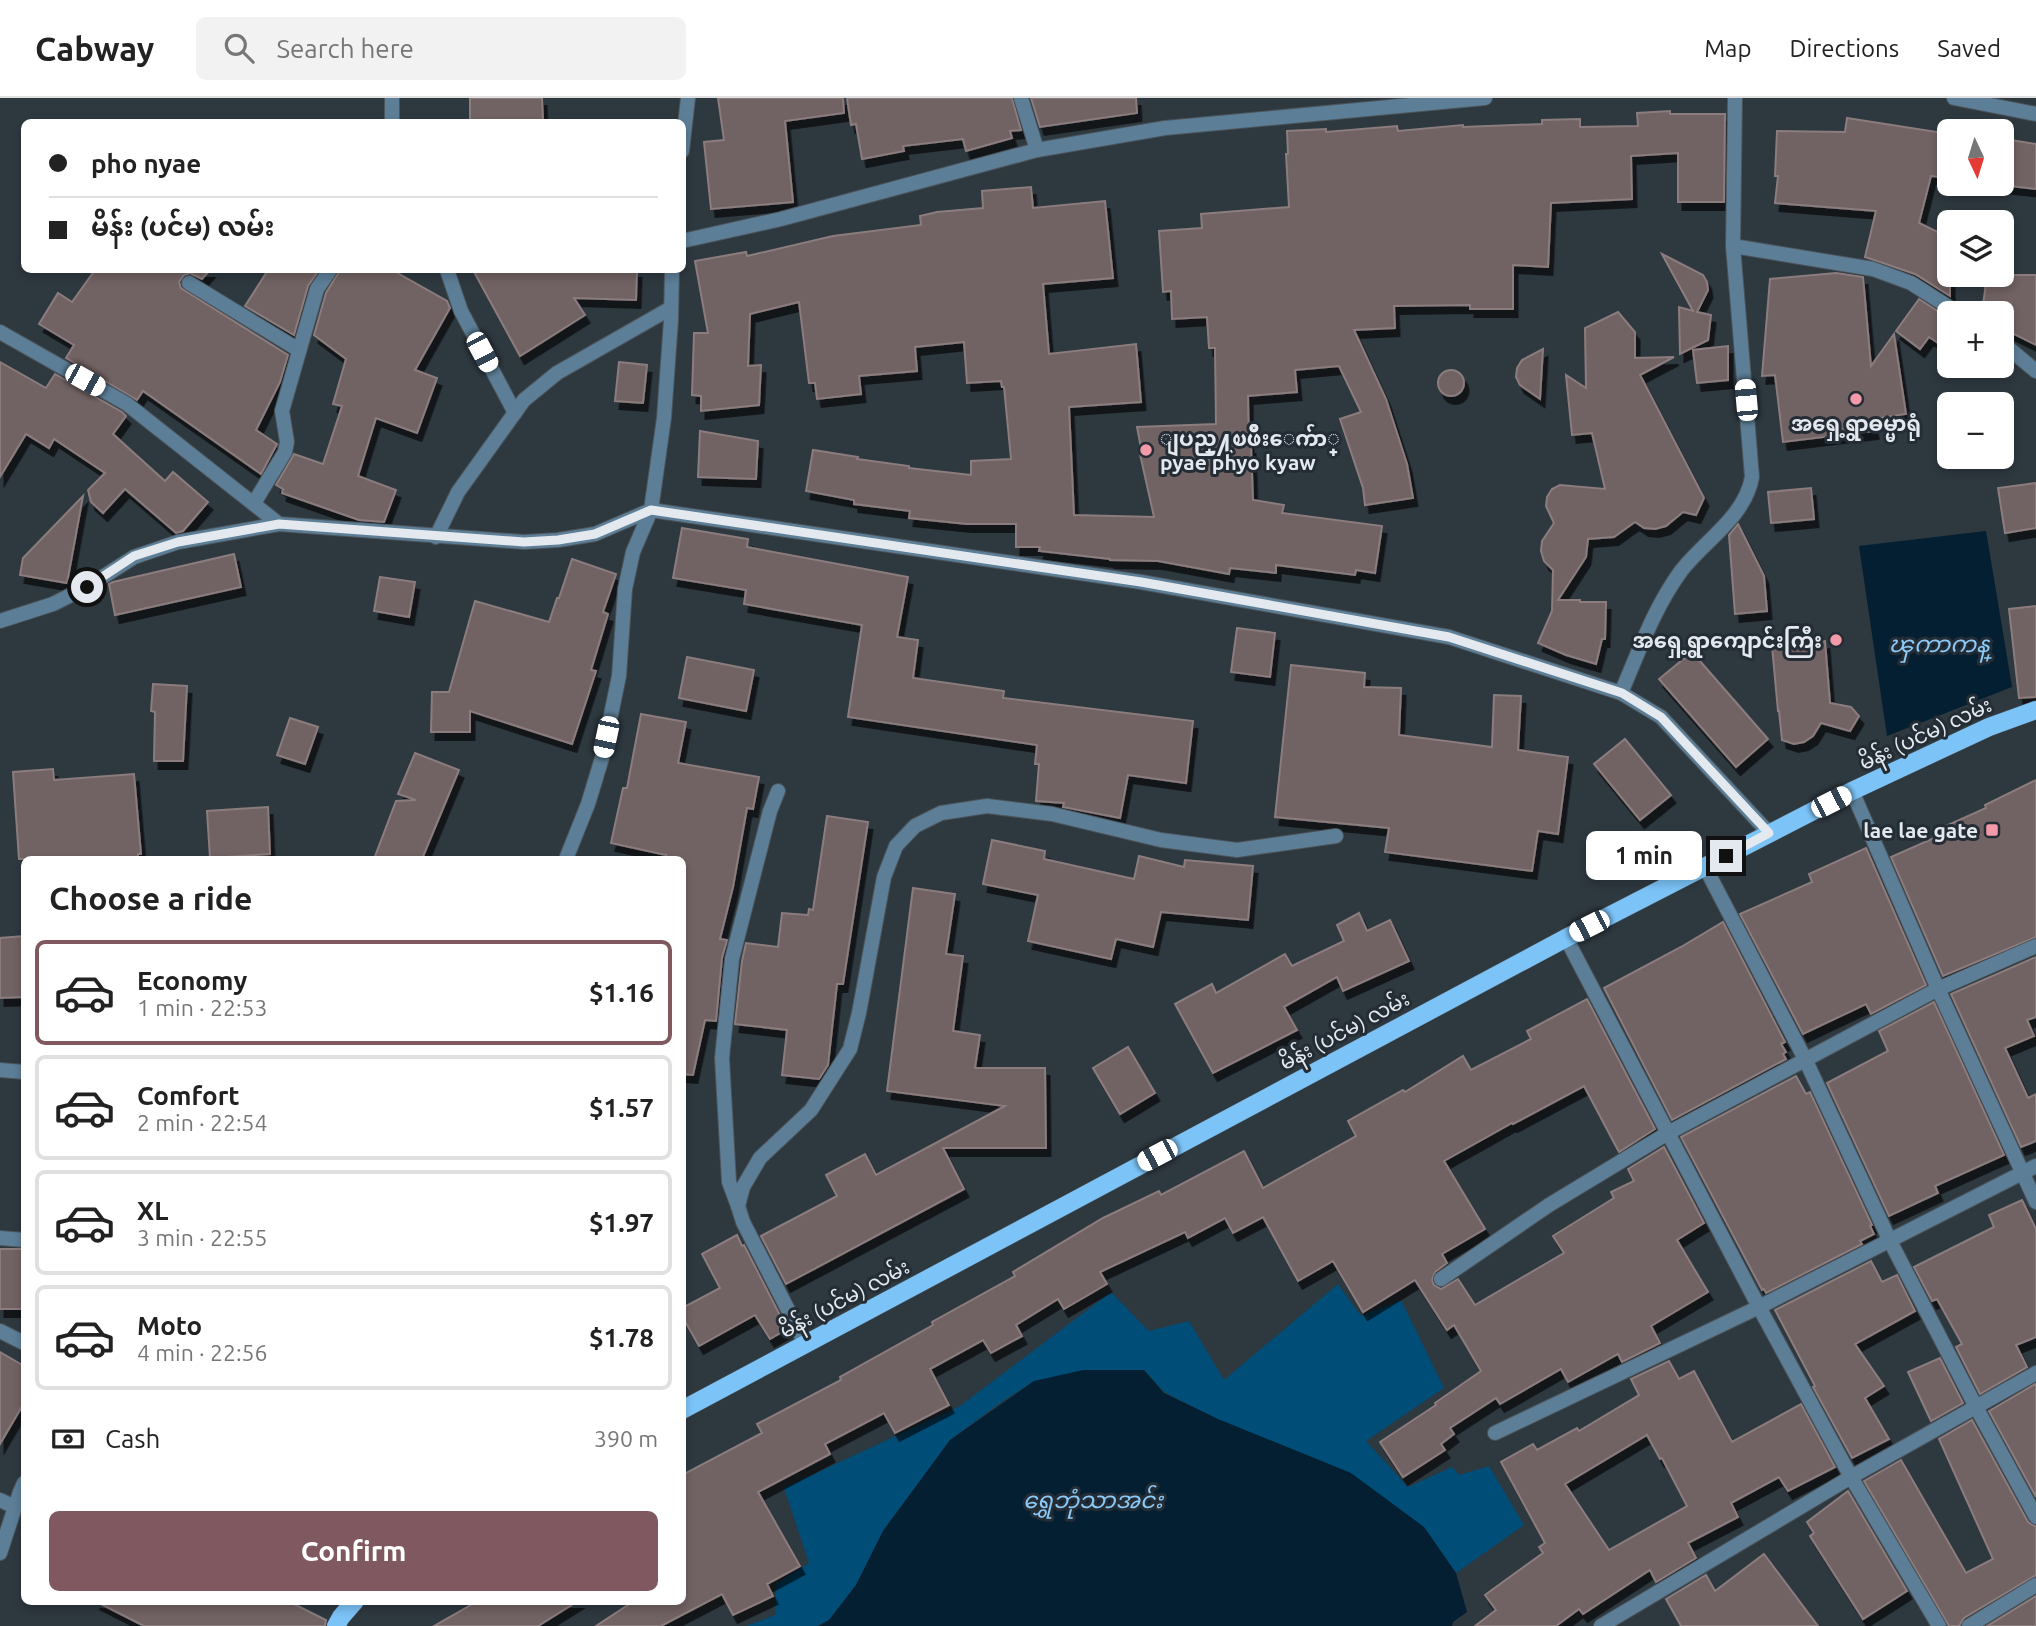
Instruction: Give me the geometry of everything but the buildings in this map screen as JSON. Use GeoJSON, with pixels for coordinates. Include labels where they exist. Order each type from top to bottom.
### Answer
{"type":"FeatureCollection","features":[{"type":"Feature","properties":{"kind":"main road","name":"မိန်း (ပင်မ) လမ်း"},"geometry":{"type":"LineString","coordinates":[[686,1407],[1566,938],[1769,833],[1989,727],[2036,710]]}},
{"type":"Feature","properties":{"kind":"main road"},"geometry":{"type":"LineString","coordinates":[[336,1626],[352,1605]]}},
{"type":"Feature","properties":{"kind":"street"},"geometry":{"type":"LineString","coordinates":[[392,98],[392,119]]}},
{"type":"Feature","properties":{"kind":"street"},"geometry":{"type":"LineString","coordinates":[[686,119],[688,98]]}},
{"type":"Feature","properties":{"kind":"street"},"geometry":{"type":"LineString","coordinates":[[1021,98],[1037,150]]}},
{"type":"Feature","properties":{"kind":"street"},"geometry":{"type":"LineString","coordinates":[[686,241],[781,219],[1037,150],[1165,128],[1485,98]]}},
{"type":"Feature","properties":{"kind":"street"},"geometry":{"type":"LineString","coordinates":[[1622,693],[1653,616],[1682,570],[1741,507],[1750,491],[1752,477],[1733,246],[1735,98]]}},
{"type":"Feature","properties":{"kind":"street"},"geometry":{"type":"LineString","coordinates":[[1954,98],[2036,114]]}},
{"type":"Feature","properties":{"kind":"street"},"geometry":{"type":"LineString","coordinates":[[1733,246],[1873,269],[1911,283],[1939,301]]}},
{"type":"Feature","properties":{"kind":"street"},"geometry":{"type":"LineString","coordinates":[[254,503],[285,452],[287,442],[282,411],[317,289],[328,273]]}},
{"type":"Feature","properties":{"kind":"street"},"geometry":{"type":"LineString","coordinates":[[448,273],[461,312],[515,413]]}},
{"type":"Feature","properties":{"kind":"street"},"geometry":{"type":"LineString","coordinates":[[567,856],[588,804],[602,758],[619,676],[625,589],[633,552],[651,510],[664,418],[672,273]]}},
{"type":"Feature","properties":{"kind":"street"},"geometry":{"type":"LineString","coordinates":[[189,283],[299,350]]}},
{"type":"Feature","properties":{"kind":"street"},"geometry":{"type":"LineString","coordinates":[[436,537],[458,492],[524,400],[558,373],[671,308]]}},
{"type":"Feature","properties":{"kind":"street"},"geometry":{"type":"LineString","coordinates":[[0,332],[127,404],[279,524]]}},
{"type":"Feature","properties":{"kind":"street"},"geometry":{"type":"LineString","coordinates":[[2014,353],[2036,371]]}},
{"type":"Feature","properties":{"kind":"street"},"geometry":{"type":"LineString","coordinates":[[0,621],[65,598],[134,556],[178,542],[279,524],[524,542],[595,534],[651,510],[1141,582],[1449,637],[1622,693],[1661,717],[1769,833]]}},
{"type":"Feature","properties":{"kind":"street"},"geometry":{"type":"LineString","coordinates":[[778,791],[769,811],[732,959],[722,1058],[729,1182],[743,1222],[806,1345]]}},
{"type":"Feature","properties":{"kind":"street"},"geometry":{"type":"LineString","coordinates":[[1852,792],[1938,989],[2029,1169],[2036,1202]]}},
{"type":"Feature","properties":{"kind":"street"},"geometry":{"type":"LineString","coordinates":[[738,1206],[743,1187],[760,1158],[811,1110],[849,1049],[859,1013],[884,877],[896,846],[915,826],[941,813],[987,806],[1052,814],[1161,840],[1237,850],[1336,836]]}},
{"type":"Feature","properties":{"kind":"street"},"geometry":{"type":"LineString","coordinates":[[1705,867],[1804,1059],[1890,1241],[2036,1517]]}},
{"type":"Feature","properties":{"kind":"street"},"geometry":{"type":"LineString","coordinates":[[1566,938],[1851,1477],[1939,1626]]}},
{"type":"Feature","properties":{"kind":"street"},"geometry":{"type":"LineString","coordinates":[[1441,1279],[1549,1205],[1668,1133],[1938,989],[2036,946]]}},
{"type":"Feature","properties":{"kind":"street"},"geometry":{"type":"LineString","coordinates":[[0,1070],[21,1072]]}},
{"type":"Feature","properties":{"kind":"street"},"geometry":{"type":"LineString","coordinates":[[1495,1433],[1759,1307],[2029,1169]]}},
{"type":"Feature","properties":{"kind":"street"},"geometry":{"type":"LineString","coordinates":[[0,1238],[21,1240]]}},
{"type":"Feature","properties":{"kind":"street"},"geometry":{"type":"LineString","coordinates":[[0,1331],[21,1342]]}},
{"type":"Feature","properties":{"kind":"street"},"geometry":{"type":"LineString","coordinates":[[1601,1626],[1851,1477],[2036,1373]]}},
{"type":"Feature","properties":{"kind":"street"},"geometry":{"type":"LineString","coordinates":[[0,1553],[21,1491]]}},
{"type":"Feature","properties":{"kind":"street"},"geometry":{"type":"LineString","coordinates":[[0,1500],[15,1507]]}},
{"type":"Feature","properties":{"kind":"street"},"geometry":{"type":"LineString","coordinates":[[1969,1626],[2036,1585]]}},
{"type":"Feature","properties":{"kind":"shaded area"},"geometry":{"type":"Polygon","coordinates":[[[1338,1284],[1361,1316],[1401,1300],[1444,1388],[1366,1441],[1408,1487],[1452,1467],[1459,1475],[1489,1466],[1524,1525],[1456,1573],[1424,1527],[1164,1392],[1144,1370],[1034,1381],[950,1440],[883,1531],[856,1585],[829,1620],[818,1626],[746,1626],[775,1615],[776,1584],[809,1563],[784,1488],[960,1406],[1111,1292],[1149,1331],[1189,1321],[1224,1380],[1338,1284]]]}},
{"type":"Feature","properties":{"kind":"water","name":"ၾကာကန္"},"geometry":{"type":"Polygon","coordinates":[[[1986,531],[2012,687],[1887,736],[1859,546],[1986,531]]]}},
{"type":"Feature","properties":{"kind":"water","name":"ရွှေဘုံသာအင်း"},"geometry":{"type":"Polygon","coordinates":[[[1083,1370],[1144,1370],[1164,1393],[1218,1419],[1351,1473],[1424,1527],[1456,1573],[1467,1612],[1453,1622],[1452,1626],[818,1626],[829,1620],[856,1585],[883,1531],[950,1440],[1034,1381],[1083,1370]]]}},
{"type":"Feature","properties":{"kind":"place","name":"အရှေ့ရွာဓမ္မာရုံ"},"geometry":{"type":"Point","coordinates":[1856,399]}},
{"type":"Feature","properties":{"kind":"place","name":"ျပည္႔ၿဖိဳးေက်ာ္ pyae phyo kyaw"},"geometry":{"type":"Point","coordinates":[1146,450]}},
{"type":"Feature","properties":{"kind":"place","name":"အရှေ့ရွာကျောင်းကြီး"},"geometry":{"type":"Point","coordinates":[1836,640]}},
{"type":"Feature","properties":{"kind":"place","name":"lae lae gate"},"geometry":{"type":"Point","coordinates":[1992,830]}},
{"type":"Feature","properties":{"kind":"route"},"geometry":{"type":"LineString","coordinates":[[87,587],[134,556],[178,542],[279,524],[524,542],[595,534],[651,510],[1141,582],[1449,637],[1622,693],[1661,717],[1769,833],[1726,856]]}}]}
